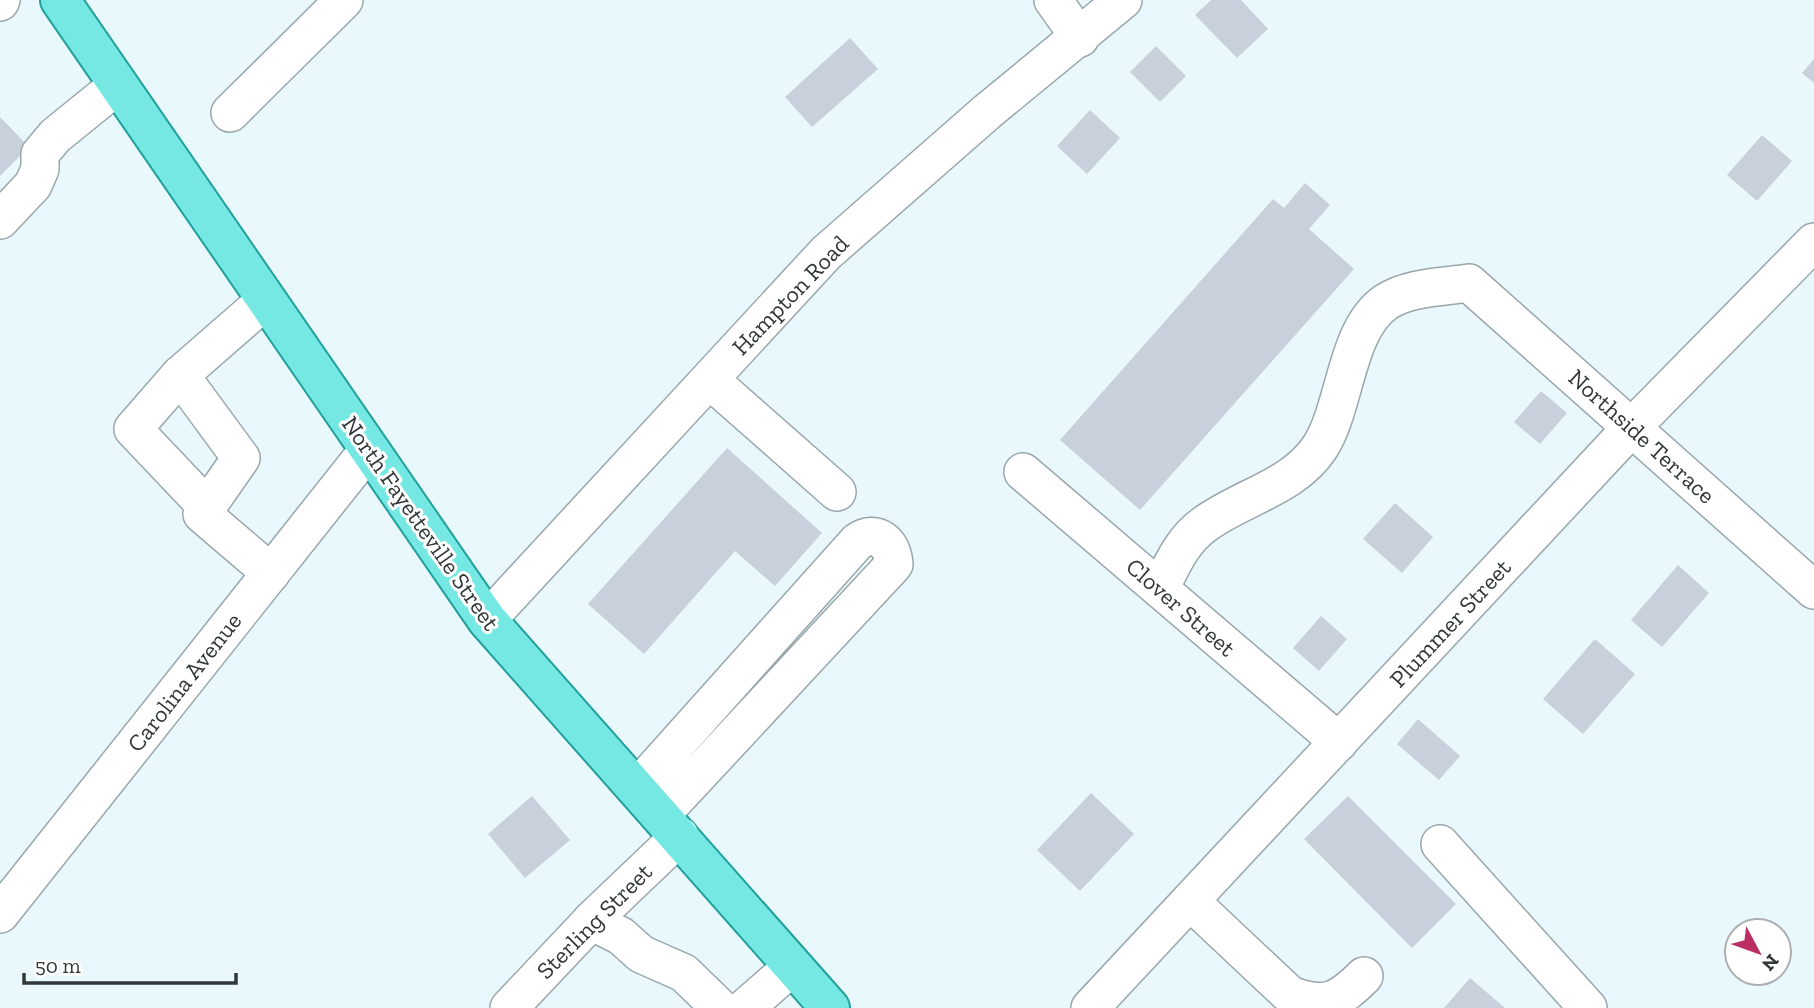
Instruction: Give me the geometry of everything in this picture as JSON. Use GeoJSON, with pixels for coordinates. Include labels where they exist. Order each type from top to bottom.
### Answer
{"type":"FeatureCollection","features":[{"type":"Feature","properties":{"kind":"main road","name":"North Fayetteville Street"},"geometry":{"type":"LineString","coordinates":[[60,0],[487,620],[830,1008]]}},
{"type":"Feature","properties":{"kind":"street"},"geometry":{"type":"LineString","coordinates":[[230,113],[344,0]]}},
{"type":"Feature","properties":{"kind":"street"},"geometry":{"type":"LineString","coordinates":[[1053,0],[1080,38]]}},
{"type":"Feature","properties":{"kind":"street","name":"Hampton Road"},"geometry":{"type":"LineString","coordinates":[[487,620],[826,253],[988,111],[1123,0]]}},
{"type":"Feature","properties":{"kind":"street"},"geometry":{"type":"LineString","coordinates":[[0,220],[33,185],[40,169],[40,154],[55,136],[118,85]]}},
{"type":"Feature","properties":{"kind":"street","name":"Plummer Street"},"geometry":{"type":"LineString","coordinates":[[1090,1008],[1633,426],[1814,242]]}},
{"type":"Feature","properties":{"kind":"street","name":"Northside Terrace"},"geometry":{"type":"LineString","coordinates":[[1160,589],[1182,545],[1205,524],[1298,471],[1319,448],[1333,421],[1366,324],[1385,303],[1410,292],[1469,283],[1633,426],[1814,590]]}},
{"type":"Feature","properties":{"kind":"street"},"geometry":{"type":"LineString","coordinates":[[210,503],[133,429],[180,375],[266,300]]}},
{"type":"Feature","properties":{"kind":"street"},"geometry":{"type":"LineString","coordinates":[[180,375],[241,458],[202,514],[271,573]]}},
{"type":"Feature","properties":{"kind":"street"},"geometry":{"type":"LineString","coordinates":[[710,380],[837,492]]}},
{"type":"Feature","properties":{"kind":"street","name":"Carolina Avenue"},"geometry":{"type":"LineString","coordinates":[[0,914],[369,449]]}},
{"type":"Feature","properties":{"kind":"street","name":"Clover Street"},"geometry":{"type":"LineString","coordinates":[[1024,472],[1339,742]]}},
{"type":"Feature","properties":{"kind":"street"},"geometry":{"type":"LineString","coordinates":[[876,535],[887,543],[894,564],[660,813],[857,542],[865,536],[876,535]]}},
{"type":"Feature","properties":{"kind":"street","name":"Sterling Street"},"geometry":{"type":"LineString","coordinates":[[509,1008],[591,921],[660,813]]}},
{"type":"Feature","properties":{"kind":"street"},"geometry":{"type":"LineString","coordinates":[[1440,844],[1588,1008]]}},
{"type":"Feature","properties":{"kind":"street"},"geometry":{"type":"LineString","coordinates":[[1190,901],[1290,995],[1308,1007],[1323,1007],[1340,999],[1364,976]]}},
{"type":"Feature","properties":{"kind":"street"},"geometry":{"type":"LineString","coordinates":[[591,921],[621,936],[641,954],[684,973],[720,1008]]}},
{"type":"Feature","properties":{"kind":"street"},"geometry":{"type":"LineString","coordinates":[[745,1008],[793,966]]}},
{"type":"Feature","properties":{"kind":"building"},"geometry":{"type":"Polygon","coordinates":[[[1211,0],[1241,0],[1268,29],[1237,58],[1195,15],[1211,0]]]}},
{"type":"Feature","properties":{"kind":"building"},"geometry":{"type":"Polygon","coordinates":[[[850,38],[878,69],[812,127],[785,97],[850,38]]]}},
{"type":"Feature","properties":{"kind":"building"},"geometry":{"type":"Polygon","coordinates":[[[1156,46],[1186,76],[1160,102],[1130,72],[1156,46]]]}},
{"type":"Feature","properties":{"kind":"building"},"geometry":{"type":"Polygon","coordinates":[[[1814,59],[1814,83],[1802,73],[1814,59]]]}},
{"type":"Feature","properties":{"kind":"building"},"geometry":{"type":"Polygon","coordinates":[[[1090,110],[1120,138],[1087,174],[1057,146],[1090,110]]]}},
{"type":"Feature","properties":{"kind":"building"},"geometry":{"type":"Polygon","coordinates":[[[0,117],[29,147],[0,176],[0,117]]]}},
{"type":"Feature","properties":{"kind":"building"},"geometry":{"type":"Polygon","coordinates":[[[1762,135],[1792,161],[1757,201],[1727,175],[1762,135]]]}},
{"type":"Feature","properties":{"kind":"building"},"geometry":{"type":"Polygon","coordinates":[[[1305,183],[1330,205],[1309,229],[1354,269],[1140,510],[1060,440],[1273,199],[1284,208],[1305,183]]]}},
{"type":"Feature","properties":{"kind":"building"},"geometry":{"type":"Polygon","coordinates":[[[1541,391],[1567,413],[1540,444],[1514,422],[1541,391]]]}},
{"type":"Feature","properties":{"kind":"building"},"geometry":{"type":"Polygon","coordinates":[[[727,448],[822,533],[775,586],[735,551],[644,654],[588,604],[727,448]]]}},
{"type":"Feature","properties":{"kind":"building"},"geometry":{"type":"Polygon","coordinates":[[[1395,503],[1433,537],[1402,573],[1363,539],[1395,503]]]}},
{"type":"Feature","properties":{"kind":"building"},"geometry":{"type":"Polygon","coordinates":[[[1678,565],[1709,593],[1662,647],[1631,620],[1678,565]]]}},
{"type":"Feature","properties":{"kind":"building"},"geometry":{"type":"Polygon","coordinates":[[[1321,616],[1347,639],[1319,671],[1293,648],[1321,616]]]}},
{"type":"Feature","properties":{"kind":"building"},"geometry":{"type":"Polygon","coordinates":[[[1595,639],[1635,674],[1583,734],[1543,699],[1595,639]]]}},
{"type":"Feature","properties":{"kind":"building"},"geometry":{"type":"Polygon","coordinates":[[[1418,719],[1460,756],[1439,780],[1397,744],[1418,719]]]}},
{"type":"Feature","properties":{"kind":"building"},"geometry":{"type":"Polygon","coordinates":[[[1091,793],[1134,834],[1080,891],[1037,850],[1091,793]]]}},
{"type":"Feature","properties":{"kind":"building"},"geometry":{"type":"Polygon","coordinates":[[[532,796],[570,840],[525,878],[488,834],[532,796]]]}},
{"type":"Feature","properties":{"kind":"building"},"geometry":{"type":"Polygon","coordinates":[[[1348,796],[1456,904],[1412,948],[1304,839],[1348,796]]]}},
{"type":"Feature","properties":{"kind":"building"},"geometry":{"type":"Polygon","coordinates":[[[1470,978],[1505,1008],[1444,1008],[1470,978]]]}}]}
